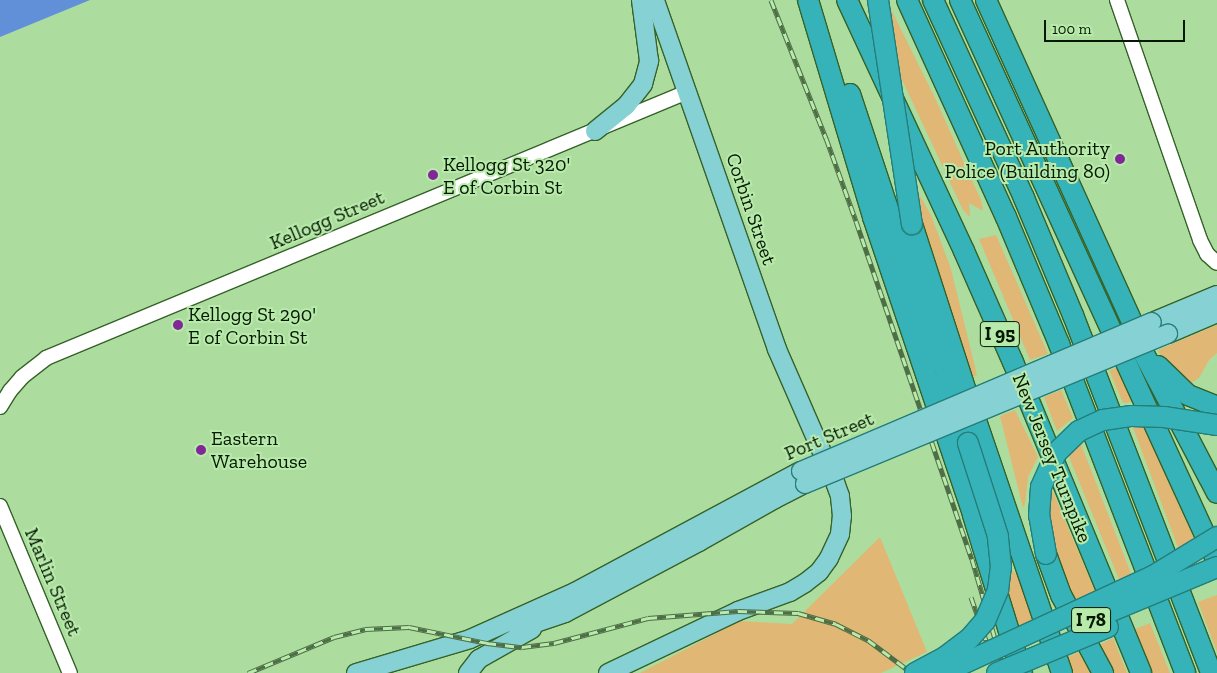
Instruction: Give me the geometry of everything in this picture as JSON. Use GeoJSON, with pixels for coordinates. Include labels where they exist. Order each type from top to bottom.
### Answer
{"type":"FeatureCollection","features":[{"type":"Feature","properties":{"kind":"highway"},"geometry":{"type":"LineString","coordinates":[[808,0],[873,217],[973,515],[1022,673]]}},
{"type":"Feature","properties":{"kind":"highway"},"geometry":{"type":"LineString","coordinates":[[816,0],[836,52],[931,339],[942,362]]}},
{"type":"Feature","properties":{"kind":"highway","name":"New Jersey Turnpike"},"geometry":{"type":"LineString","coordinates":[[847,0],[972,268],[1141,673]]}},
{"type":"Feature","properties":{"kind":"highway"},"geometry":{"type":"LineString","coordinates":[[878,0],[915,255],[942,362],[998,536],[1001,567],[998,590],[985,621],[970,638],[945,657],[915,673]]}},
{"type":"Feature","properties":{"kind":"highway","name":"I 95"},"geometry":{"type":"LineString","coordinates":[[907,0],[998,200],[1059,344],[1185,673]]}},
{"type":"Feature","properties":{"kind":"highway"},"geometry":{"type":"LineString","coordinates":[[933,0],[1024,198],[1073,315],[1211,673]]}},
{"type":"Feature","properties":{"kind":"highway"},"geometry":{"type":"LineString","coordinates":[[960,0],[1217,561]]}},
{"type":"Feature","properties":{"kind":"highway"},"geometry":{"type":"LineString","coordinates":[[986,0],[1145,328],[1159,368],[1174,384],[1193,398],[1217,407]]}},
{"type":"Feature","properties":{"kind":"highway"},"geometry":{"type":"LineString","coordinates":[[912,224],[973,412],[1062,673]]}},
{"type":"Feature","properties":{"kind":"highway"},"geometry":{"type":"LineString","coordinates":[[1145,328],[1147,359],[1217,493]]}},
{"type":"Feature","properties":{"kind":"highway"},"geometry":{"type":"LineString","coordinates":[[1103,673],[1061,595],[1046,554],[1039,516],[1041,487],[1056,453],[1079,431],[1103,420],[1132,416],[1164,417],[1217,425]]}},
{"type":"Feature","properties":{"kind":"highway"},"geometry":{"type":"LineString","coordinates":[[943,673],[1153,576],[1217,537]]}},
{"type":"Feature","properties":{"kind":"highway","name":"I 78"},"geometry":{"type":"LineString","coordinates":[[965,673],[1217,567]]}},
{"type":"Feature","properties":{"kind":"highway","name":"I 78"},"geometry":{"type":"LineString","coordinates":[[997,673],[1217,581]]}},
{"type":"Feature","properties":{"kind":"main road"},"geometry":{"type":"LineString","coordinates":[[595,131],[626,106],[642,84],[649,62],[641,0]]}},
{"type":"Feature","properties":{"kind":"main road","name":"Corbin Street"},"geometry":{"type":"LineString","coordinates":[[608,673],[738,611],[798,588],[812,578],[834,550],[840,534],[842,508],[835,482],[778,349],[658,5]]}},
{"type":"Feature","properties":{"kind":"main road","name":"Port Street"},"geometry":{"type":"LineString","coordinates":[[476,641],[565,613],[685,550],[775,499],[803,478],[1217,295]]}},
{"type":"Feature","properties":{"kind":"main road","name":"Port Street"},"geometry":{"type":"LineString","coordinates":[[476,641],[688,533],[770,486],[803,478],[1217,313]]}},
{"type":"Feature","properties":{"kind":"main road"},"geometry":{"type":"LineString","coordinates":[[468,673],[478,659],[490,651],[565,613]]}},
{"type":"Feature","properties":{"kind":"main road"},"geometry":{"type":"LineString","coordinates":[[390,673],[476,641]]}},
{"type":"Feature","properties":{"kind":"main road"},"geometry":{"type":"LineString","coordinates":[[356,673],[476,641]]}},
{"type":"Feature","properties":{"kind":"street"},"geometry":{"type":"LineString","coordinates":[[1117,0],[1197,234],[1207,254],[1217,263]]}},
{"type":"Feature","properties":{"kind":"street","name":"Kellogg Street"},"geometry":{"type":"LineString","coordinates":[[0,407],[22,377],[46,358],[687,92]]}},
{"type":"Feature","properties":{"kind":"street","name":"Marlin Street"},"geometry":{"type":"LineString","coordinates":[[0,506],[70,673]]}},
{"type":"Feature","properties":{"kind":"shaded area"},"geometry":{"type":"Polygon","coordinates":[[[890,7],[935,98],[981,200],[983,211],[969,203],[970,217],[963,210],[896,67],[890,7]]]}},
{"type":"Feature","properties":{"kind":"shaded area"},"geometry":{"type":"Polygon","coordinates":[[[916,189],[931,215],[951,269],[977,375],[969,379],[934,276],[916,189]]]}},
{"type":"Feature","properties":{"kind":"shaded area"},"geometry":{"type":"Polygon","coordinates":[[[996,235],[1048,354],[1030,360],[979,239],[996,235]]]}},
{"type":"Feature","properties":{"kind":"shaded area"},"geometry":{"type":"Polygon","coordinates":[[[1217,325],[1217,353],[1209,360],[1199,378],[1188,385],[1165,366],[1158,350],[1217,325]]]}},
{"type":"Feature","properties":{"kind":"shaded area"},"geometry":{"type":"Polygon","coordinates":[[[1116,368],[1132,402],[1123,403],[1109,370],[1116,368]]]}},
{"type":"Feature","properties":{"kind":"shaded area"},"geometry":{"type":"Polygon","coordinates":[[[1061,390],[1073,418],[1057,431],[1044,397],[1061,390]]]}},
{"type":"Feature","properties":{"kind":"shaded area"},"geometry":{"type":"Polygon","coordinates":[[[1015,410],[1038,457],[1028,477],[1023,508],[1000,416],[1015,410]]]}},
{"type":"Feature","properties":{"kind":"shaded area"},"geometry":{"type":"Polygon","coordinates":[[[1132,425],[1143,425],[1194,539],[1179,550],[1132,425]]]}},
{"type":"Feature","properties":{"kind":"shaded area"},"geometry":{"type":"Polygon","coordinates":[[[1079,439],[1132,576],[1120,582],[1067,452],[1079,439]]]}},
{"type":"Feature","properties":{"kind":"shaded area"},"geometry":{"type":"Polygon","coordinates":[[[1049,482],[1096,594],[1072,607],[1046,525],[1049,482]]]}},
{"type":"Feature","properties":{"kind":"shaded area"},"geometry":{"type":"Polygon","coordinates":[[[880,537],[927,652],[881,673],[640,673],[740,621],[792,624],[880,537]]]}},
{"type":"Feature","properties":{"kind":"shaded area"},"geometry":{"type":"Polygon","coordinates":[[[1010,570],[1019,575],[1036,621],[1016,632],[1005,599],[1010,570]]]}},
{"type":"Feature","properties":{"kind":"shaded area"},"geometry":{"type":"Polygon","coordinates":[[[1217,595],[1217,652],[1198,602],[1217,595]]]}},
{"type":"Feature","properties":{"kind":"shaded area"},"geometry":{"type":"Polygon","coordinates":[[[1150,623],[1170,673],[1151,673],[1133,630],[1150,623]]]}},
{"type":"Feature","properties":{"kind":"shaded area"},"geometry":{"type":"Polygon","coordinates":[[[1113,638],[1127,673],[1112,673],[1097,646],[1113,638]]]}},
{"type":"Feature","properties":{"kind":"shaded area"},"geometry":{"type":"Polygon","coordinates":[[[1078,652],[1091,673],[1069,673],[1063,660],[1078,652]]]}},
{"type":"Feature","properties":{"kind":"water"},"geometry":{"type":"Polygon","coordinates":[[[0,0],[90,0],[0,37],[0,0]]]}},
{"type":"Feature","properties":{"kind":"railway"},"geometry":{"type":"LineString","coordinates":[[771,0],[826,138],[856,221],[972,559],[1005,673]]}},
{"type":"Feature","properties":{"kind":"railway"},"geometry":{"type":"LineString","coordinates":[[971,597],[988,646]]}},
{"type":"Feature","properties":{"kind":"railway"},"geometry":{"type":"LineString","coordinates":[[248,673],[334,637],[365,629],[409,627],[487,643],[522,647],[554,643],[648,618],[738,611],[798,613],[836,624],[868,640],[912,673]]}},
{"type":"Feature","properties":{"kind":"place","name":"Port Authority Police (Building 80)"},"geometry":{"type":"Point","coordinates":[1120,159]}},
{"type":"Feature","properties":{"kind":"place","name":"Kellogg St 320' E of Corbin St"},"geometry":{"type":"Point","coordinates":[433,175]}},
{"type":"Feature","properties":{"kind":"place","name":"Kellogg St 290' E of Corbin St"},"geometry":{"type":"Point","coordinates":[178,325]}},
{"type":"Feature","properties":{"kind":"place","name":"Eastern Warehouse"},"geometry":{"type":"Point","coordinates":[201,450]}}]}
